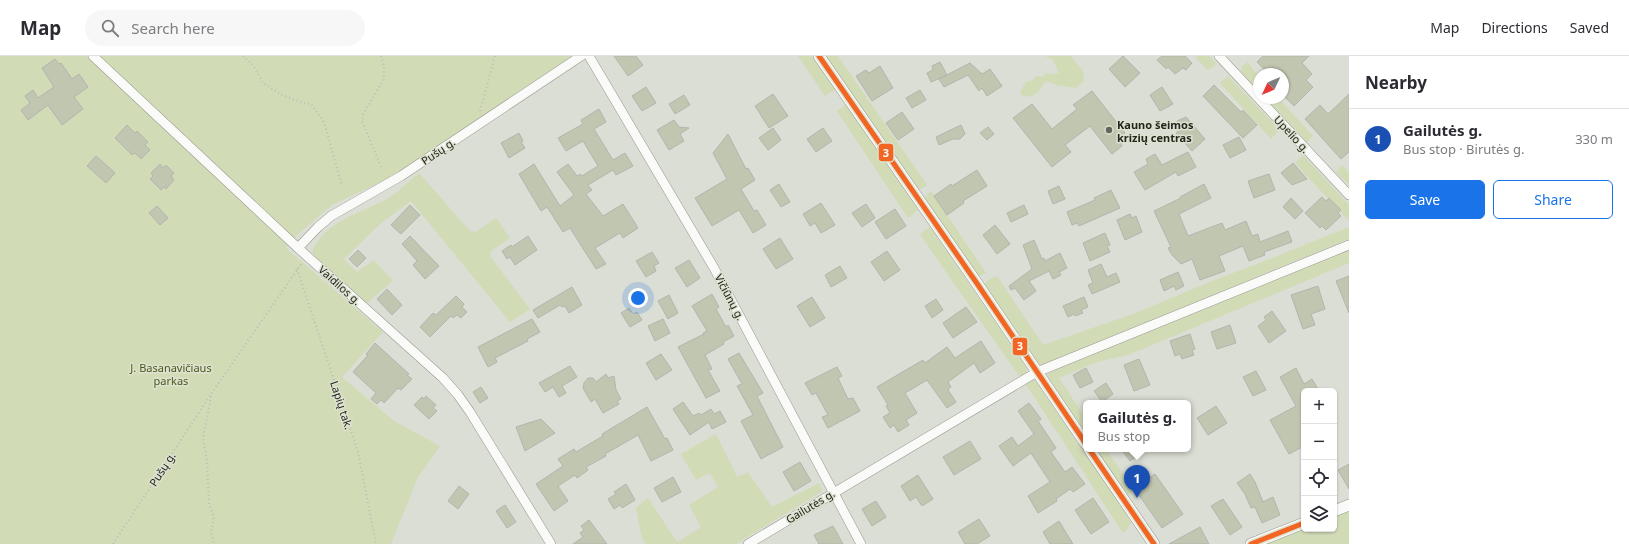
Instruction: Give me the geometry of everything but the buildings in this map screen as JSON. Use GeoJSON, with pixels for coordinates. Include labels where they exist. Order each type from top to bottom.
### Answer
{"type":"FeatureCollection","features":[{"type":"Feature","properties":{"kind":"street","name":"Vaidilos g."},"geometry":{"type":"LineString","coordinates":[[93,56],[298,248],[443,378],[458,395],[551,544]]}},
{"type":"Feature","properties":{"kind":"street","name":"Pušų g."},"geometry":{"type":"LineString","coordinates":[[298,248],[331,216],[401,176],[581,56]]}},
{"type":"Feature","properties":{"kind":"street","name":"Vičiūnų g."},"geometry":{"type":"LineString","coordinates":[[589,56],[714,268],[861,544]]}},
{"type":"Feature","properties":{"kind":"street"},"geometry":{"type":"LineString","coordinates":[[819,56],[1083,440]]}},
{"type":"Feature","properties":{"kind":"street","name":"Upelio g."},"geometry":{"type":"LineString","coordinates":[[1219,56],[1349,195]]}},
{"type":"Feature","properties":{"kind":"street","name":"Gailutės g."},"geometry":{"type":"LineString","coordinates":[[748,544],[833,492],[1037,372],[1349,245]]}},
{"type":"Feature","properties":{"kind":"street"},"geometry":{"type":"LineString","coordinates":[[1091,452],[1154,544]]}},
{"type":"Feature","properties":{"kind":"street"},"geometry":{"type":"LineString","coordinates":[[1337,510],[1349,505]]}},
{"type":"Feature","properties":{"kind":"street"},"geometry":{"type":"LineString","coordinates":[[1251,544],[1301,524]]}},
{"type":"Feature","properties":{"kind":"path"},"geometry":{"type":"LineString","coordinates":[[243,56],[253,64],[263,83],[282,95],[303,103],[311,104],[324,122],[342,186]]}},
{"type":"Feature","properties":{"kind":"path"},"geometry":{"type":"LineString","coordinates":[[381,56],[384,67],[384,79],[363,114],[362,121],[381,167]]}},
{"type":"Feature","properties":{"kind":"path"},"geometry":{"type":"LineString","coordinates":[[476,127],[494,56]]}},
{"type":"Feature","properties":{"kind":"path"},"geometry":{"type":"LineString","coordinates":[[214,544],[211,532],[214,517],[209,504],[207,461],[203,438],[211,394],[307,256]]}},
{"type":"Feature","properties":{"kind":"path","name":"Lapių tak."},"geometry":{"type":"LineString","coordinates":[[297,269],[358,452],[376,544]]}},
{"type":"Feature","properties":{"kind":"path","name":"Pušų g."},"geometry":{"type":"LineString","coordinates":[[113,544],[211,394]]}},
{"type":"Feature","properties":{"kind":"green space","name":"J. Basanavičiaus parkas"},"geometry":{"type":"Polygon","coordinates":[[[0,56],[573,56],[398,174],[332,205],[297,235],[286,248],[383,332],[342,377],[394,421],[440,446],[418,477],[391,544],[0,544],[0,56]]]}},
{"type":"Feature","properties":{"kind":"green space"},"geometry":{"type":"Polygon","coordinates":[[[798,56],[813,56],[836,89],[825,96],[798,56]]]}},
{"type":"Feature","properties":{"kind":"green space"},"geometry":{"type":"Polygon","coordinates":[[[825,56],[838,56],[927,185],[921,189],[916,189],[825,56]]]}},
{"type":"Feature","properties":{"kind":"green space"},"geometry":{"type":"Polygon","coordinates":[[[1045,56],[1071,56],[1083,71],[1084,81],[1076,88],[1056,85],[1046,81],[1038,92],[1030,97],[1022,95],[1020,92],[1026,82],[1033,80],[1036,76],[1043,77],[1046,73],[1059,73],[1053,60],[1045,56]]]}},
{"type":"Feature","properties":{"kind":"green space"},"geometry":{"type":"Polygon","coordinates":[[[1198,56],[1209,56],[1217,64],[1208,70],[1196,58],[1198,56]]]}},
{"type":"Feature","properties":{"kind":"green space"},"geometry":{"type":"Polygon","coordinates":[[[1248,62],[1253,69],[1253,85],[1241,72],[1242,66],[1248,62]]]}},
{"type":"Feature","properties":{"kind":"green space"},"geometry":{"type":"Polygon","coordinates":[[[1228,76],[1253,102],[1253,104],[1255,104],[1274,124],[1277,132],[1271,139],[1220,83],[1228,76]]]}},
{"type":"Feature","properties":{"kind":"green space"},"geometry":{"type":"Polygon","coordinates":[[[846,104],[918,210],[908,218],[837,111],[846,104]]]}},
{"type":"Feature","properties":{"kind":"green space"},"geometry":{"type":"Polygon","coordinates":[[[1272,104],[1284,104],[1313,136],[1307,142],[1272,104]]]}},
{"type":"Feature","properties":{"kind":"green space"},"geometry":{"type":"Polygon","coordinates":[[[1303,155],[1349,205],[1349,221],[1295,163],[1303,155]]]}},
{"type":"Feature","properties":{"kind":"green space"},"geometry":{"type":"Polygon","coordinates":[[[1342,165],[1349,173],[1349,185],[1336,172],[1342,165]]]}},
{"type":"Feature","properties":{"kind":"green space"},"geometry":{"type":"Polygon","coordinates":[[[419,173],[470,231],[476,232],[496,218],[510,238],[491,251],[490,256],[530,309],[510,322],[411,201],[380,224],[344,259],[357,272],[374,260],[393,281],[367,303],[315,257],[312,251],[318,240],[326,232],[346,218],[390,197],[419,173]]]}},
{"type":"Feature","properties":{"kind":"green space"},"geometry":{"type":"Polygon","coordinates":[[[931,191],[986,273],[977,277],[925,201],[926,196],[931,191]]]}},
{"type":"Feature","properties":{"kind":"green space"},"geometry":{"type":"Polygon","coordinates":[[[930,227],[1027,368],[1026,373],[1020,377],[920,234],[930,227]]]}},
{"type":"Feature","properties":{"kind":"green space"},"geometry":{"type":"Polygon","coordinates":[[[1349,227],[1349,239],[1041,366],[1038,365],[983,286],[988,280],[997,276],[1043,345],[1133,314],[1349,227]]]}},
{"type":"Feature","properties":{"kind":"green space"},"geometry":{"type":"Polygon","coordinates":[[[1349,250],[1349,263],[1128,355],[1097,362],[1059,378],[1083,414],[1083,431],[1047,378],[1048,374],[1349,250]]]}},
{"type":"Feature","properties":{"kind":"green space"},"geometry":{"type":"Polygon","coordinates":[[[1031,379],[1036,381],[1131,522],[1123,533],[1025,383],[1031,379]]]}},
{"type":"Feature","properties":{"kind":"green space"},"geometry":{"type":"Polygon","coordinates":[[[716,434],[737,477],[748,472],[772,507],[819,483],[822,489],[821,492],[736,544],[646,544],[642,538],[636,508],[648,498],[677,542],[701,527],[689,505],[718,487],[710,473],[696,480],[681,454],[716,434]]]}},
{"type":"Feature","properties":{"kind":"green space"},"geometry":{"type":"Polygon","coordinates":[[[1098,452],[1108,452],[1134,490],[1128,496],[1098,452]]]}},
{"type":"Feature","properties":{"kind":"green space"},"geometry":{"type":"Polygon","coordinates":[[[1349,511],[1349,544],[1267,544],[1301,531],[1301,532],[1337,532],[1337,516],[1349,511]]]}},
{"type":"Feature","properties":{"kind":"transit line","name":"3"},"geometry":{"type":"LineString","coordinates":[[819,56],[1083,440]]}},
{"type":"Feature","properties":{"kind":"transit line","name":"3"},"geometry":{"type":"LineString","coordinates":[[1091,452],[1154,544]]}},
{"type":"Feature","properties":{"kind":"transit line","name":"3"},"geometry":{"type":"LineString","coordinates":[[1251,544],[1301,524]]}},
{"type":"Feature","properties":{"kind":"place","name":"Kauno šeimos krizių centras"},"geometry":{"type":"Point","coordinates":[1109,130]}},
{"type":"Feature","properties":{"kind":"place","name":"Gailutės g."},"geometry":{"type":"Point","coordinates":[1137,498]}}]}
